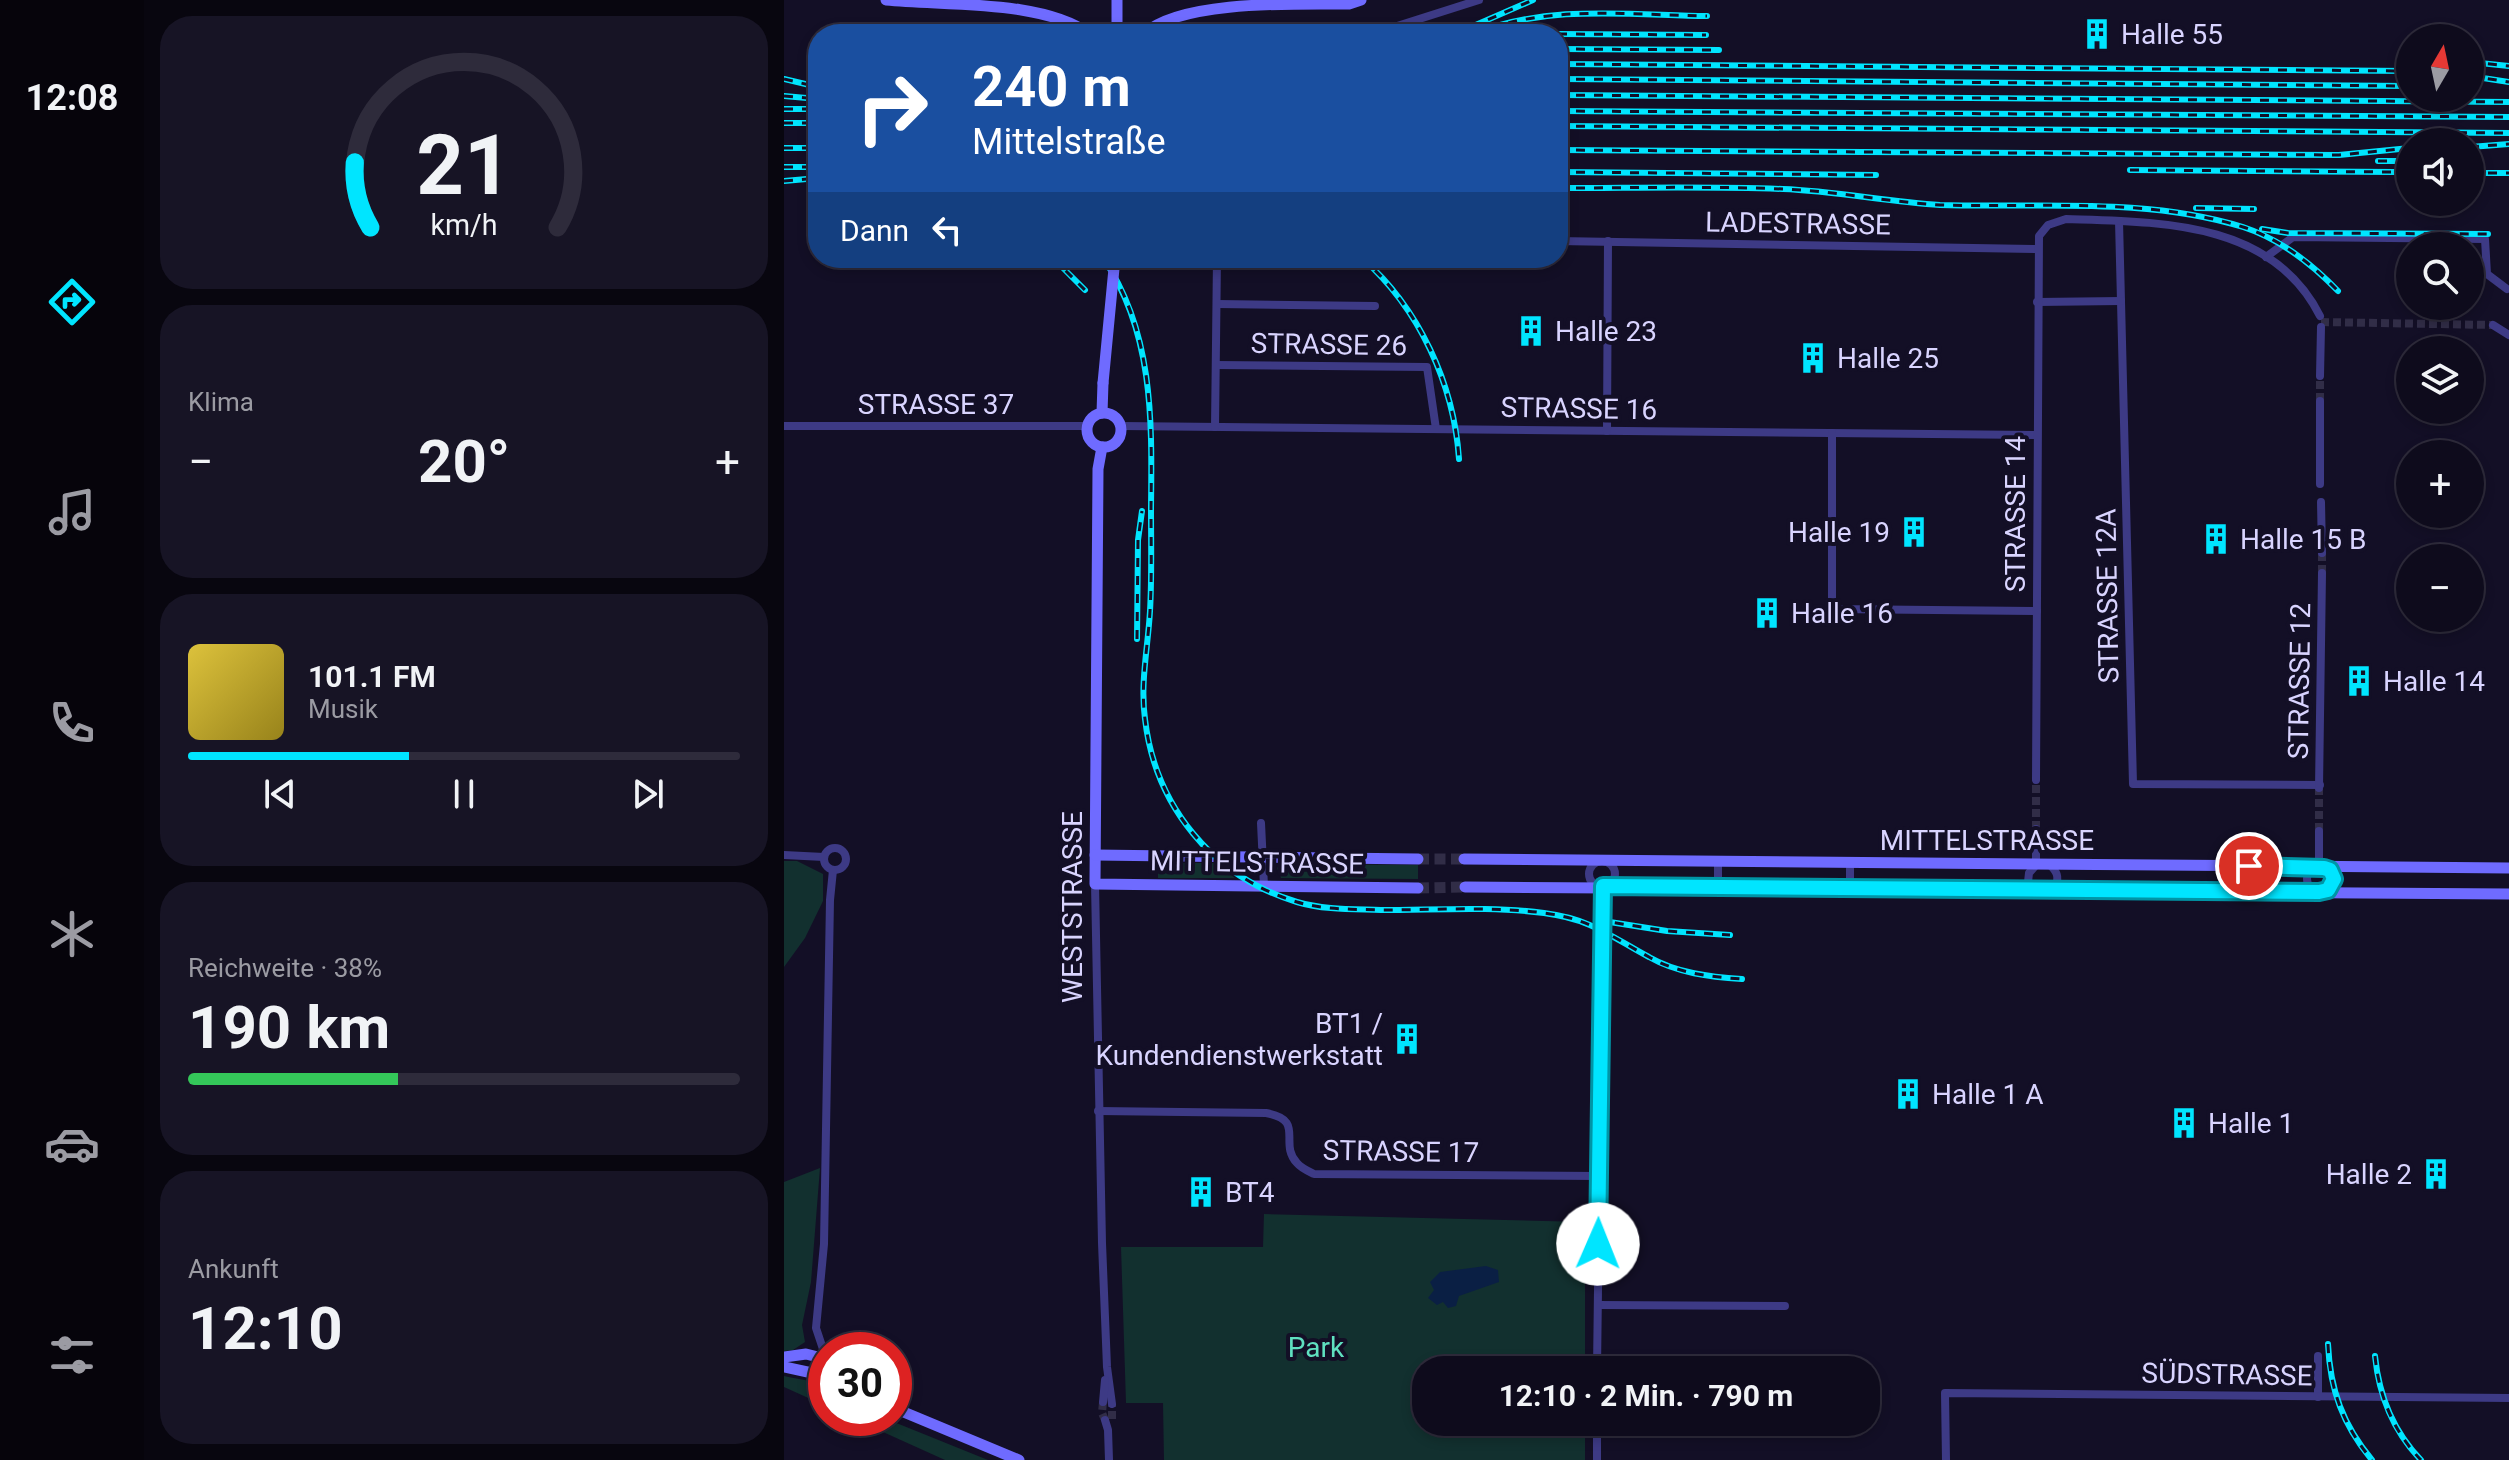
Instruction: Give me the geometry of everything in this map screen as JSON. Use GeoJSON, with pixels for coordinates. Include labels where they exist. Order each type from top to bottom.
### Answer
{"type":"FeatureCollection","features":[{"type":"Feature","properties":{"kind":"street"},"geometry":{"type":"LineString","coordinates":[[886,0],[1012,2],[1043,6],[1077,24]]}},
{"type":"Feature","properties":{"kind":"street"},"geometry":{"type":"LineString","coordinates":[[1117,0],[1117,24]]}},
{"type":"Feature","properties":{"kind":"street"},"geometry":{"type":"LineString","coordinates":[[1157,24],[1184,9],[1208,4],[1349,4],[1361,0]]}},
{"type":"Feature","properties":{"kind":"street"},"geometry":{"type":"LineString","coordinates":[[1403,24],[1479,0]]}},
{"type":"Feature","properties":{"kind":"street"},"geometry":{"type":"LineString","coordinates":[[2038,249],[2039,236],[2048,225],[2066,219],[2183,225],[2239,242],[2266,257],[2294,277],[2320,316]]}},
{"type":"Feature","properties":{"kind":"street","name":"STRASSE 12A"},"geometry":{"type":"LineString","coordinates":[[2119,221],[2133,784],[2319,787]]}},
{"type":"Feature","properties":{"kind":"street"},"geometry":{"type":"LineString","coordinates":[[2266,257],[2293,237],[2485,239],[2487,274],[2507,289]]}},
{"type":"Feature","properties":{"kind":"street","name":"LADESTRASSE"},"geometry":{"type":"LineString","coordinates":[[1568,241],[2038,249]]}},
{"type":"Feature","properties":{"kind":"street"},"geometry":{"type":"LineString","coordinates":[[1607,431],[1608,241]]}},
{"type":"Feature","properties":{"kind":"street","name":"STRASSE 14"},"geometry":{"type":"LineString","coordinates":[[2036,780],[2038,249]]}},
{"type":"Feature","properties":{"kind":"street"},"geometry":{"type":"LineString","coordinates":[[1102,413],[1114,268]]}},
{"type":"Feature","properties":{"kind":"street"},"geometry":{"type":"LineString","coordinates":[[1215,427],[1217,268]]}},
{"type":"Feature","properties":{"kind":"street"},"geometry":{"type":"LineString","coordinates":[[2037,302],[2121,301]]}},
{"type":"Feature","properties":{"kind":"street"},"geometry":{"type":"LineString","coordinates":[[1217,304],[1375,306]]}},
{"type":"Feature","properties":{"kind":"street"},"geometry":{"type":"LineString","coordinates":[[2493,325],[2509,335]]}},
{"type":"Feature","properties":{"kind":"street"},"geometry":{"type":"LineString","coordinates":[[2320,376],[2321,327]]}},
{"type":"Feature","properties":{"kind":"street","name":"STRASSE 26"},"geometry":{"type":"LineString","coordinates":[[1216,365],[1427,367],[1436,429]]}},
{"type":"Feature","properties":{"kind":"street"},"geometry":{"type":"LineString","coordinates":[[2320,401],[2320,484]]}},
{"type":"Feature","properties":{"kind":"street"},"geometry":{"type":"LineString","coordinates":[[1102,413],[1116,417],[1121,426],[1117,442],[1102,447],[1089,437],[1087,426],[1093,417],[1102,413]]}},
{"type":"Feature","properties":{"kind":"street","name":"STRASSE 37"},"geometry":{"type":"LineString","coordinates":[[784,426],[1087,426]]}},
{"type":"Feature","properties":{"kind":"street","name":"STRASSE 16"},"geometry":{"type":"LineString","coordinates":[[1121,426],[2037,435]]}},
{"type":"Feature","properties":{"kind":"street"},"geometry":{"type":"LineString","coordinates":[[1832,433],[1832,609],[2037,611]]}},
{"type":"Feature","properties":{"kind":"street","name":"WESTSTRASSE"},"geometry":{"type":"LineString","coordinates":[[1102,447],[1098,469],[1095,884],[1098,1111],[1108,1403]]}},
{"type":"Feature","properties":{"kind":"street"},"geometry":{"type":"LineString","coordinates":[[2321,502],[2322,553]]}},
{"type":"Feature","properties":{"kind":"street","name":"STRASSE 12"},"geometry":{"type":"LineString","coordinates":[[2319,787],[2322,573]]}},
{"type":"Feature","properties":{"kind":"street"},"geometry":{"type":"LineString","coordinates":[[1261,823],[1264,886]]}},
{"type":"Feature","properties":{"kind":"street"},"geometry":{"type":"LineString","coordinates":[[2036,829],[2036,865],[2029,873],[2028,882],[2036,890]]}},
{"type":"Feature","properties":{"kind":"street"},"geometry":{"type":"LineString","coordinates":[[2319,831],[2319,867]]}},
{"type":"Feature","properties":{"kind":"street"},"geometry":{"type":"LineString","coordinates":[[831,848],[843,852],[844,864],[840,869],[833,870],[825,864],[824,857],[831,848]]}},
{"type":"Feature","properties":{"kind":"street"},"geometry":{"type":"LineString","coordinates":[[784,855],[824,857]]}},
{"type":"Feature","properties":{"kind":"street","name":"MITTELSTRASSE"},"geometry":{"type":"LineString","coordinates":[[1095,855],[1418,859]]}},
{"type":"Feature","properties":{"kind":"street","name":"MITTELSTRASSE"},"geometry":{"type":"LineString","coordinates":[[1464,859],[2509,868]]}},
{"type":"Feature","properties":{"kind":"street"},"geometry":{"type":"LineString","coordinates":[[1601,861],[1611,864],[1615,873],[1611,883],[1603,886],[1593,882],[1589,873],[1593,865],[1601,861]]}},
{"type":"Feature","properties":{"kind":"street"},"geometry":{"type":"LineString","coordinates":[[1718,862],[1718,887]]}},
{"type":"Feature","properties":{"kind":"street"},"geometry":{"type":"LineString","coordinates":[[1850,863],[1850,888]]}},
{"type":"Feature","properties":{"kind":"street"},"geometry":{"type":"LineString","coordinates":[[2050,865],[2057,873],[2058,880],[2050,890]]}},
{"type":"Feature","properties":{"kind":"street"},"geometry":{"type":"LineString","coordinates":[[2319,867],[2330,870],[2334,879],[2328,890],[2319,892],[2310,888],[2307,878],[2310,870],[2319,867]]}},
{"type":"Feature","properties":{"kind":"street"},"geometry":{"type":"LineString","coordinates":[[817,1332],[824,1244],[833,870]]}},
{"type":"Feature","properties":{"kind":"street","name":"MITTELSTRASSE"},"geometry":{"type":"LineString","coordinates":[[1095,884],[1418,888]]}},
{"type":"Feature","properties":{"kind":"street"},"geometry":{"type":"LineString","coordinates":[[1597,1356],[1603,886]]}},
{"type":"Feature","properties":{"kind":"street","name":"MITTELSTRASSE"},"geometry":{"type":"LineString","coordinates":[[1465,887],[2509,894]]}},
{"type":"Feature","properties":{"kind":"street","name":"STRASSE 17"},"geometry":{"type":"LineString","coordinates":[[1098,1111],[1266,1113],[1282,1117],[1290,1126],[1290,1154],[1298,1166],[1314,1174],[1599,1176]]}},
{"type":"Feature","properties":{"kind":"street"},"geometry":{"type":"LineString","coordinates":[[1598,1305],[1785,1306]]}},
{"type":"Feature","properties":{"kind":"street"},"geometry":{"type":"LineString","coordinates":[[784,1357],[808,1354]]}},
{"type":"Feature","properties":{"kind":"street"},"geometry":{"type":"LineString","coordinates":[[2318,1356],[2318,1397]]}},
{"type":"Feature","properties":{"kind":"street"},"geometry":{"type":"LineString","coordinates":[[784,1367],[808,1372]]}},
{"type":"Feature","properties":{"kind":"street","name":"SÜDSTRASSE"},"geometry":{"type":"LineString","coordinates":[[1946,1460],[1945,1393],[2509,1398]]}},
{"type":"Feature","properties":{"kind":"street"},"geometry":{"type":"LineString","coordinates":[[912,1415],[1019,1460]]}},
{"type":"Feature","properties":{"kind":"street"},"geometry":{"type":"LineString","coordinates":[[1108,1419],[1109,1460]]}},
{"type":"Feature","properties":{"kind":"street"},"geometry":{"type":"LineString","coordinates":[[1597,1436],[1597,1460]]}},
{"type":"Feature","properties":{"kind":"green space"},"geometry":{"type":"Polygon","coordinates":[[[784,861],[797,861],[823,874],[823,901],[805,938],[784,967],[784,861]]]}},
{"type":"Feature","properties":{"kind":"green space"},"geometry":{"type":"Polygon","coordinates":[[[1158,863],[1215,863],[1235,878],[1158,878],[1158,863]]]}},
{"type":"Feature","properties":{"kind":"green space"},"geometry":{"type":"Polygon","coordinates":[[[1281,864],[1418,865],[1418,879],[1281,878],[1277,868],[1281,864]]]}},
{"type":"Feature","properties":{"kind":"green space"},"geometry":{"type":"Polygon","coordinates":[[[820,1168],[811,1282],[802,1325],[805,1342],[793,1350],[784,1351],[784,1182],[820,1168]]]}},
{"type":"Feature","properties":{"kind":"green space","name":"Park"},"geometry":{"type":"Polygon","coordinates":[[[1264,1214],[1585,1222],[1585,1356],[1412,1356],[1412,1436],[1585,1436],[1585,1460],[1164,1460],[1163,1403],[1126,1403],[1121,1247],[1263,1247],[1264,1214]]]}},
{"type":"Feature","properties":{"kind":"green space"},"geometry":{"type":"Polygon","coordinates":[[[784,1376],[808,1380],[808,1398],[784,1387],[784,1376]]]}},
{"type":"Feature","properties":{"kind":"green space"},"geometry":{"type":"Polygon","coordinates":[[[912,1429],[988,1460],[945,1460],[892,1436],[912,1436],[912,1429]]]}},
{"type":"Feature","properties":{"kind":"water"},"geometry":{"type":"Polygon","coordinates":[[[1486,1266],[1498,1270],[1499,1282],[1459,1296],[1456,1306],[1448,1308],[1443,1302],[1437,1305],[1428,1298],[1434,1290],[1430,1282],[1440,1272],[1486,1266]]]}},
{"type":"Feature","properties":{"kind":"tunnel"},"geometry":{"type":"LineString","coordinates":[[2321,322],[2493,325]]}},
{"type":"Feature","properties":{"kind":"tunnel"},"geometry":{"type":"LineString","coordinates":[[2320,376],[2320,401]]}},
{"type":"Feature","properties":{"kind":"tunnel"},"geometry":{"type":"LineString","coordinates":[[2322,553],[2322,573]]}},
{"type":"Feature","properties":{"kind":"tunnel"},"geometry":{"type":"LineString","coordinates":[[2036,780],[2036,829]]}},
{"type":"Feature","properties":{"kind":"tunnel"},"geometry":{"type":"LineString","coordinates":[[2319,789],[2319,831]]}},
{"type":"Feature","properties":{"kind":"tunnel"},"geometry":{"type":"LineString","coordinates":[[1418,859],[1464,859]]}},
{"type":"Feature","properties":{"kind":"tunnel"},"geometry":{"type":"LineString","coordinates":[[1418,888],[1465,887]]}},
{"type":"Feature","properties":{"kind":"tunnel"},"geometry":{"type":"LineString","coordinates":[[1103,1402],[1105,1420]]}},
{"type":"Feature","properties":{"kind":"tunnel"},"geometry":{"type":"LineString","coordinates":[[1112,1404],[1112,1419]]}},
{"type":"Feature","properties":{"kind":"railway"},"geometry":{"type":"LineString","coordinates":[[1478,24],[1533,0]]}},
{"type":"Feature","properties":{"kind":"railway"},"geometry":{"type":"LineString","coordinates":[[1506,24],[1530,18],[1589,13],[1707,16]]}},
{"type":"Feature","properties":{"kind":"railway"},"geometry":{"type":"LineString","coordinates":[[1568,34],[1706,35]]}},
{"type":"Feature","properties":{"kind":"railway"},"geometry":{"type":"LineString","coordinates":[[1568,49],[1719,50]]}},
{"type":"Feature","properties":{"kind":"railway"},"geometry":{"type":"LineString","coordinates":[[2484,63],[2509,66]]}},
{"type":"Feature","properties":{"kind":"railway"},"geometry":{"type":"LineString","coordinates":[[1568,64],[2396,71]]}},
{"type":"Feature","properties":{"kind":"railway"},"geometry":{"type":"LineString","coordinates":[[2484,78],[2509,82]]}},
{"type":"Feature","properties":{"kind":"railway"},"geometry":{"type":"LineString","coordinates":[[784,79],[808,85]]}},
{"type":"Feature","properties":{"kind":"railway"},"geometry":{"type":"LineString","coordinates":[[1568,79],[2396,86]]}},
{"type":"Feature","properties":{"kind":"railway"},"geometry":{"type":"LineString","coordinates":[[1568,95],[2509,102]]}},
{"type":"Feature","properties":{"kind":"railway"},"geometry":{"type":"LineString","coordinates":[[784,96],[808,98]]}},
{"type":"Feature","properties":{"kind":"railway"},"geometry":{"type":"LineString","coordinates":[[784,109],[808,109]]}},
{"type":"Feature","properties":{"kind":"railway"},"geometry":{"type":"LineString","coordinates":[[1568,111],[2509,117]]}},
{"type":"Feature","properties":{"kind":"railway"},"geometry":{"type":"LineString","coordinates":[[784,123],[808,123]]}},
{"type":"Feature","properties":{"kind":"railway"},"geometry":{"type":"LineString","coordinates":[[1568,126],[2509,133]]}},
{"type":"Feature","properties":{"kind":"railway"},"geometry":{"type":"LineString","coordinates":[[2484,146],[2509,144]]}},
{"type":"Feature","properties":{"kind":"railway"},"geometry":{"type":"LineString","coordinates":[[784,148],[808,148]]}},
{"type":"Feature","properties":{"kind":"railway"},"geometry":{"type":"LineString","coordinates":[[1568,150],[2339,155],[2396,149]]}},
{"type":"Feature","properties":{"kind":"railway"},"geometry":{"type":"LineString","coordinates":[[2378,161],[2396,161]]}},
{"type":"Feature","properties":{"kind":"railway"},"geometry":{"type":"LineString","coordinates":[[784,167],[808,167]]}},
{"type":"Feature","properties":{"kind":"railway"},"geometry":{"type":"LineString","coordinates":[[2130,170],[2394,172]]}},
{"type":"Feature","properties":{"kind":"railway"},"geometry":{"type":"LineString","coordinates":[[1568,172],[1876,175]]}},
{"type":"Feature","properties":{"kind":"railway"},"geometry":{"type":"LineString","coordinates":[[2484,173],[2509,173]]}},
{"type":"Feature","properties":{"kind":"railway"},"geometry":{"type":"LineString","coordinates":[[784,181],[808,179]]}},
{"type":"Feature","properties":{"kind":"railway"},"geometry":{"type":"LineString","coordinates":[[1568,188],[1783,189],[1940,205],[2093,206],[2169,211],[2243,227],[2270,238],[2306,262],[2338,291]]}},
{"type":"Feature","properties":{"kind":"railway"},"geometry":{"type":"LineString","coordinates":[[2196,208],[2254,209]]}},
{"type":"Feature","properties":{"kind":"railway"},"geometry":{"type":"LineString","coordinates":[[2262,229],[2288,233],[2488,234]]}},
{"type":"Feature","properties":{"kind":"railway"},"geometry":{"type":"LineString","coordinates":[[1063,268],[1085,290]]}},
{"type":"Feature","properties":{"kind":"railway"},"geometry":{"type":"LineString","coordinates":[[1109,268],[1120,286],[1141,347],[1150,411],[1151,585],[1144,678],[1145,719],[1161,781],[1175,809],[1193,834],[1239,875],[1267,891],[1297,902],[1339,909],[1463,909],[1544,913],[1575,919],[1600,929],[1671,967],[1742,979]]}},
{"type":"Feature","properties":{"kind":"railway"},"geometry":{"type":"LineString","coordinates":[[1372,268],[1400,300],[1430,349],[1450,403],[1459,459]]}},
{"type":"Feature","properties":{"kind":"railway"},"geometry":{"type":"LineString","coordinates":[[1137,639],[1138,540],[1142,511]]}},
{"type":"Feature","properties":{"kind":"railway"},"geometry":{"type":"LineString","coordinates":[[1597,920],[1667,931],[1730,935]]}},
{"type":"Feature","properties":{"kind":"railway"},"geometry":{"type":"LineString","coordinates":[[2328,1344],[2340,1406],[2353,1434],[2372,1460]]}},
{"type":"Feature","properties":{"kind":"railway"},"geometry":{"type":"LineString","coordinates":[[2375,1356],[2389,1412],[2421,1460]]}},
{"type":"Feature","properties":{"kind":"place","name":"Halle 55"},"geometry":{"type":"Point","coordinates":[2097,34]}},
{"type":"Feature","properties":{"kind":"place","name":"Halle 23"},"geometry":{"type":"Point","coordinates":[1531,331]}},
{"type":"Feature","properties":{"kind":"place","name":"Halle 25"},"geometry":{"type":"Point","coordinates":[1813,358]}},
{"type":"Feature","properties":{"kind":"place","name":"Halle 19"},"geometry":{"type":"Point","coordinates":[1914,532]}},
{"type":"Feature","properties":{"kind":"place","name":"Halle 15 B"},"geometry":{"type":"Point","coordinates":[2216,539]}},
{"type":"Feature","properties":{"kind":"place","name":"Halle 16"},"geometry":{"type":"Point","coordinates":[1767,613]}},
{"type":"Feature","properties":{"kind":"place","name":"Halle 14"},"geometry":{"type":"Point","coordinates":[2359,681]}},
{"type":"Feature","properties":{"kind":"place","name":"BT1 / Kundendienstwerkstatt"},"geometry":{"type":"Point","coordinates":[1407,1039]}},
{"type":"Feature","properties":{"kind":"place","name":"Halle 1 A"},"geometry":{"type":"Point","coordinates":[1908,1094]}},
{"type":"Feature","properties":{"kind":"place","name":"Halle 1"},"geometry":{"type":"Point","coordinates":[2184,1123]}},
{"type":"Feature","properties":{"kind":"place","name":"Halle 2"},"geometry":{"type":"Point","coordinates":[2436,1174]}},
{"type":"Feature","properties":{"kind":"place","name":"BT4"},"geometry":{"type":"Point","coordinates":[1201,1192]}},
{"type":"Feature","properties":{"kind":"route"},"geometry":{"type":"LineString","coordinates":[[1598,1244],[1603,886],[2319,892],[2328,890],[2334,879],[2330,870],[2319,867],[2249,866]]}}]}
